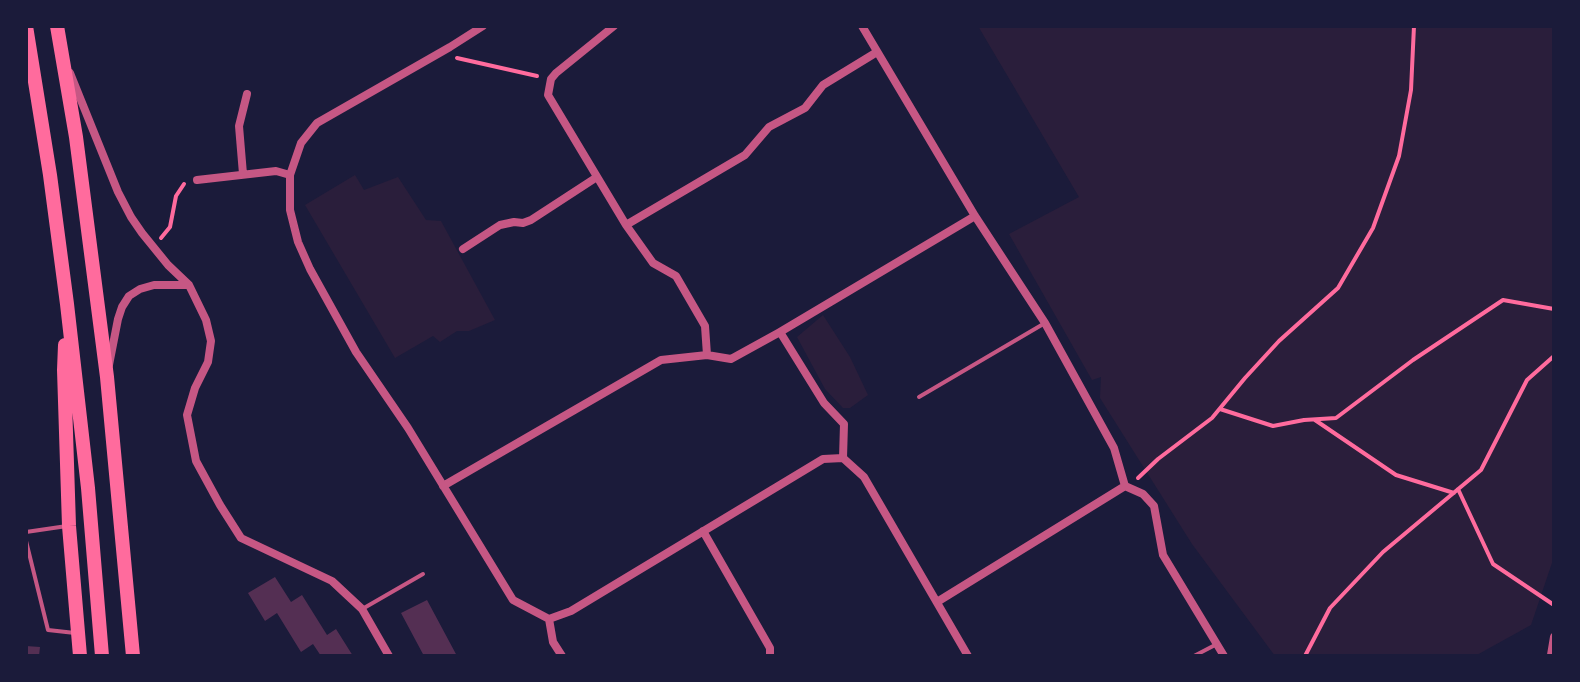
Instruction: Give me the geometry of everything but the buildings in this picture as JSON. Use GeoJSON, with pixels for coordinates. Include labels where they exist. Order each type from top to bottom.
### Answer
{"type":"FeatureCollection","features":[{"type":"Feature","properties":{"kind":"highway"},"geometry":{"type":"LineString","coordinates":[[26,26],[67,304],[88,488],[102,656]]}},
{"type":"Feature","properties":{"kind":"highway"},"geometry":{"type":"LineString","coordinates":[[57,26],[76,137],[107,377],[133,656]]}},
{"type":"Feature","properties":{"kind":"highway"},"geometry":{"type":"LineString","coordinates":[[67,304],[64,370],[69,526],[80,656]]}},
{"type":"Feature","properties":{"kind":"street"},"geometry":{"type":"LineString","coordinates":[[483,26],[317,123],[301,143],[290,175],[290,210],[298,242],[310,269],[356,352],[408,428],[513,600],[549,619],[571,611],[823,459],[843,458],[864,477],[968,656]]}},
{"type":"Feature","properties":{"kind":"street"},"geometry":{"type":"LineString","coordinates":[[614,26],[556,73],[551,79],[548,95],[626,225],[653,263],[676,276],[705,326],[707,355]]}},
{"type":"Feature","properties":{"kind":"street"},"geometry":{"type":"LineString","coordinates":[[862,26],[975,216],[1045,323],[1114,448],[1125,486],[1143,494],[1154,506],[1163,555],[1224,656]]}},
{"type":"Feature","properties":{"kind":"street"},"geometry":{"type":"LineString","coordinates":[[626,225],[745,155],[769,127],[805,108],[823,85],[877,52]]}},
{"type":"Feature","properties":{"kind":"street"},"geometry":{"type":"LineString","coordinates":[[62,53],[131,217],[168,265],[189,285],[206,320],[211,341],[208,362],[195,388],[187,415],[196,461],[241,538],[332,581],[362,609],[389,656]]}},
{"type":"Feature","properties":{"kind":"street"},"geometry":{"type":"LineString","coordinates":[[243,174],[239,126],[247,94]]}},
{"type":"Feature","properties":{"kind":"street"},"geometry":{"type":"LineString","coordinates":[[197,180],[276,171],[290,175]]}},
{"type":"Feature","properties":{"kind":"street"},"geometry":{"type":"LineString","coordinates":[[463,249],[500,225],[531,220],[597,177]]}},
{"type":"Feature","properties":{"kind":"street"},"geometry":{"type":"LineString","coordinates":[[443,486],[661,360],[707,355],[731,359],[975,216]]}},
{"type":"Feature","properties":{"kind":"street"},"geometry":{"type":"LineString","coordinates":[[107,377],[118,319],[129,296],[154,285],[189,285]]}},
{"type":"Feature","properties":{"kind":"street"},"geometry":{"type":"LineString","coordinates":[[780,332],[824,403],[844,424],[843,458]]}},
{"type":"Feature","properties":{"kind":"street"},"geometry":{"type":"LineString","coordinates":[[937,602],[1125,486]]}},
{"type":"Feature","properties":{"kind":"street"},"geometry":{"type":"LineString","coordinates":[[703,531],[770,648],[770,656]]}},
{"type":"Feature","properties":{"kind":"street"},"geometry":{"type":"LineString","coordinates":[[549,619],[553,642],[562,656]]}},
{"type":"Feature","properties":{"kind":"street"},"geometry":{"type":"LineString","coordinates":[[1552,656],[1554,637]]}},
{"type":"Feature","properties":{"kind":"lane"},"geometry":{"type":"LineString","coordinates":[[919,397],[1045,323]]}},
{"type":"Feature","properties":{"kind":"lane"},"geometry":{"type":"LineString","coordinates":[[26,532],[69,526]]}},
{"type":"Feature","properties":{"kind":"lane"},"geometry":{"type":"LineString","coordinates":[[26,541],[48,630],[78,633]]}},
{"type":"Feature","properties":{"kind":"lane"},"geometry":{"type":"LineString","coordinates":[[362,609],[423,574]]}},
{"type":"Feature","properties":{"kind":"lane"},"geometry":{"type":"LineString","coordinates":[[1194,656],[1217,644]]}},
{"type":"Feature","properties":{"kind":"path"},"geometry":{"type":"LineString","coordinates":[[1125,486],[1212,418],[1279,341],[1338,288],[1373,228],[1399,156],[1411,90],[1414,26]]}},
{"type":"Feature","properties":{"kind":"path"},"geometry":{"type":"LineString","coordinates":[[457,58],[551,79]]}},
{"type":"Feature","properties":{"kind":"path"},"geometry":{"type":"LineString","coordinates":[[162,236],[170,227],[176,196],[184,183],[197,180]]}},
{"type":"Feature","properties":{"kind":"path"},"geometry":{"type":"LineString","coordinates":[[1220,409],[1273,426],[1336,418],[1413,360],[1503,300],[1554,309]]}},
{"type":"Feature","properties":{"kind":"path"},"geometry":{"type":"LineString","coordinates":[[1305,656],[1330,608],[1383,552],[1481,470],[1527,380],[1554,356]]}},
{"type":"Feature","properties":{"kind":"path"},"geometry":{"type":"LineString","coordinates":[[1314,419],[1396,475],[1456,491],[1493,564],[1554,605]]}},
{"type":"Feature","properties":{"kind":"shaded area"},"geometry":{"type":"Polygon","coordinates":[[[978,26],[1554,26],[1554,557],[1531,625],[1475,656],[1275,656],[1192,544],[1100,398],[1101,377],[1092,380],[1009,234],[1079,197],[978,26]]]}},
{"type":"Feature","properties":{"kind":"shaded area"},"geometry":{"type":"Polygon","coordinates":[[[355,175],[364,190],[398,177],[426,220],[441,221],[495,320],[469,331],[457,331],[440,342],[433,336],[395,358],[305,205],[355,175]]]}},
{"type":"Feature","properties":{"kind":"shaded area"},"geometry":{"type":"Polygon","coordinates":[[[823,315],[850,357],[868,395],[850,408],[843,408],[825,389],[797,337],[823,315]]]}}]}
